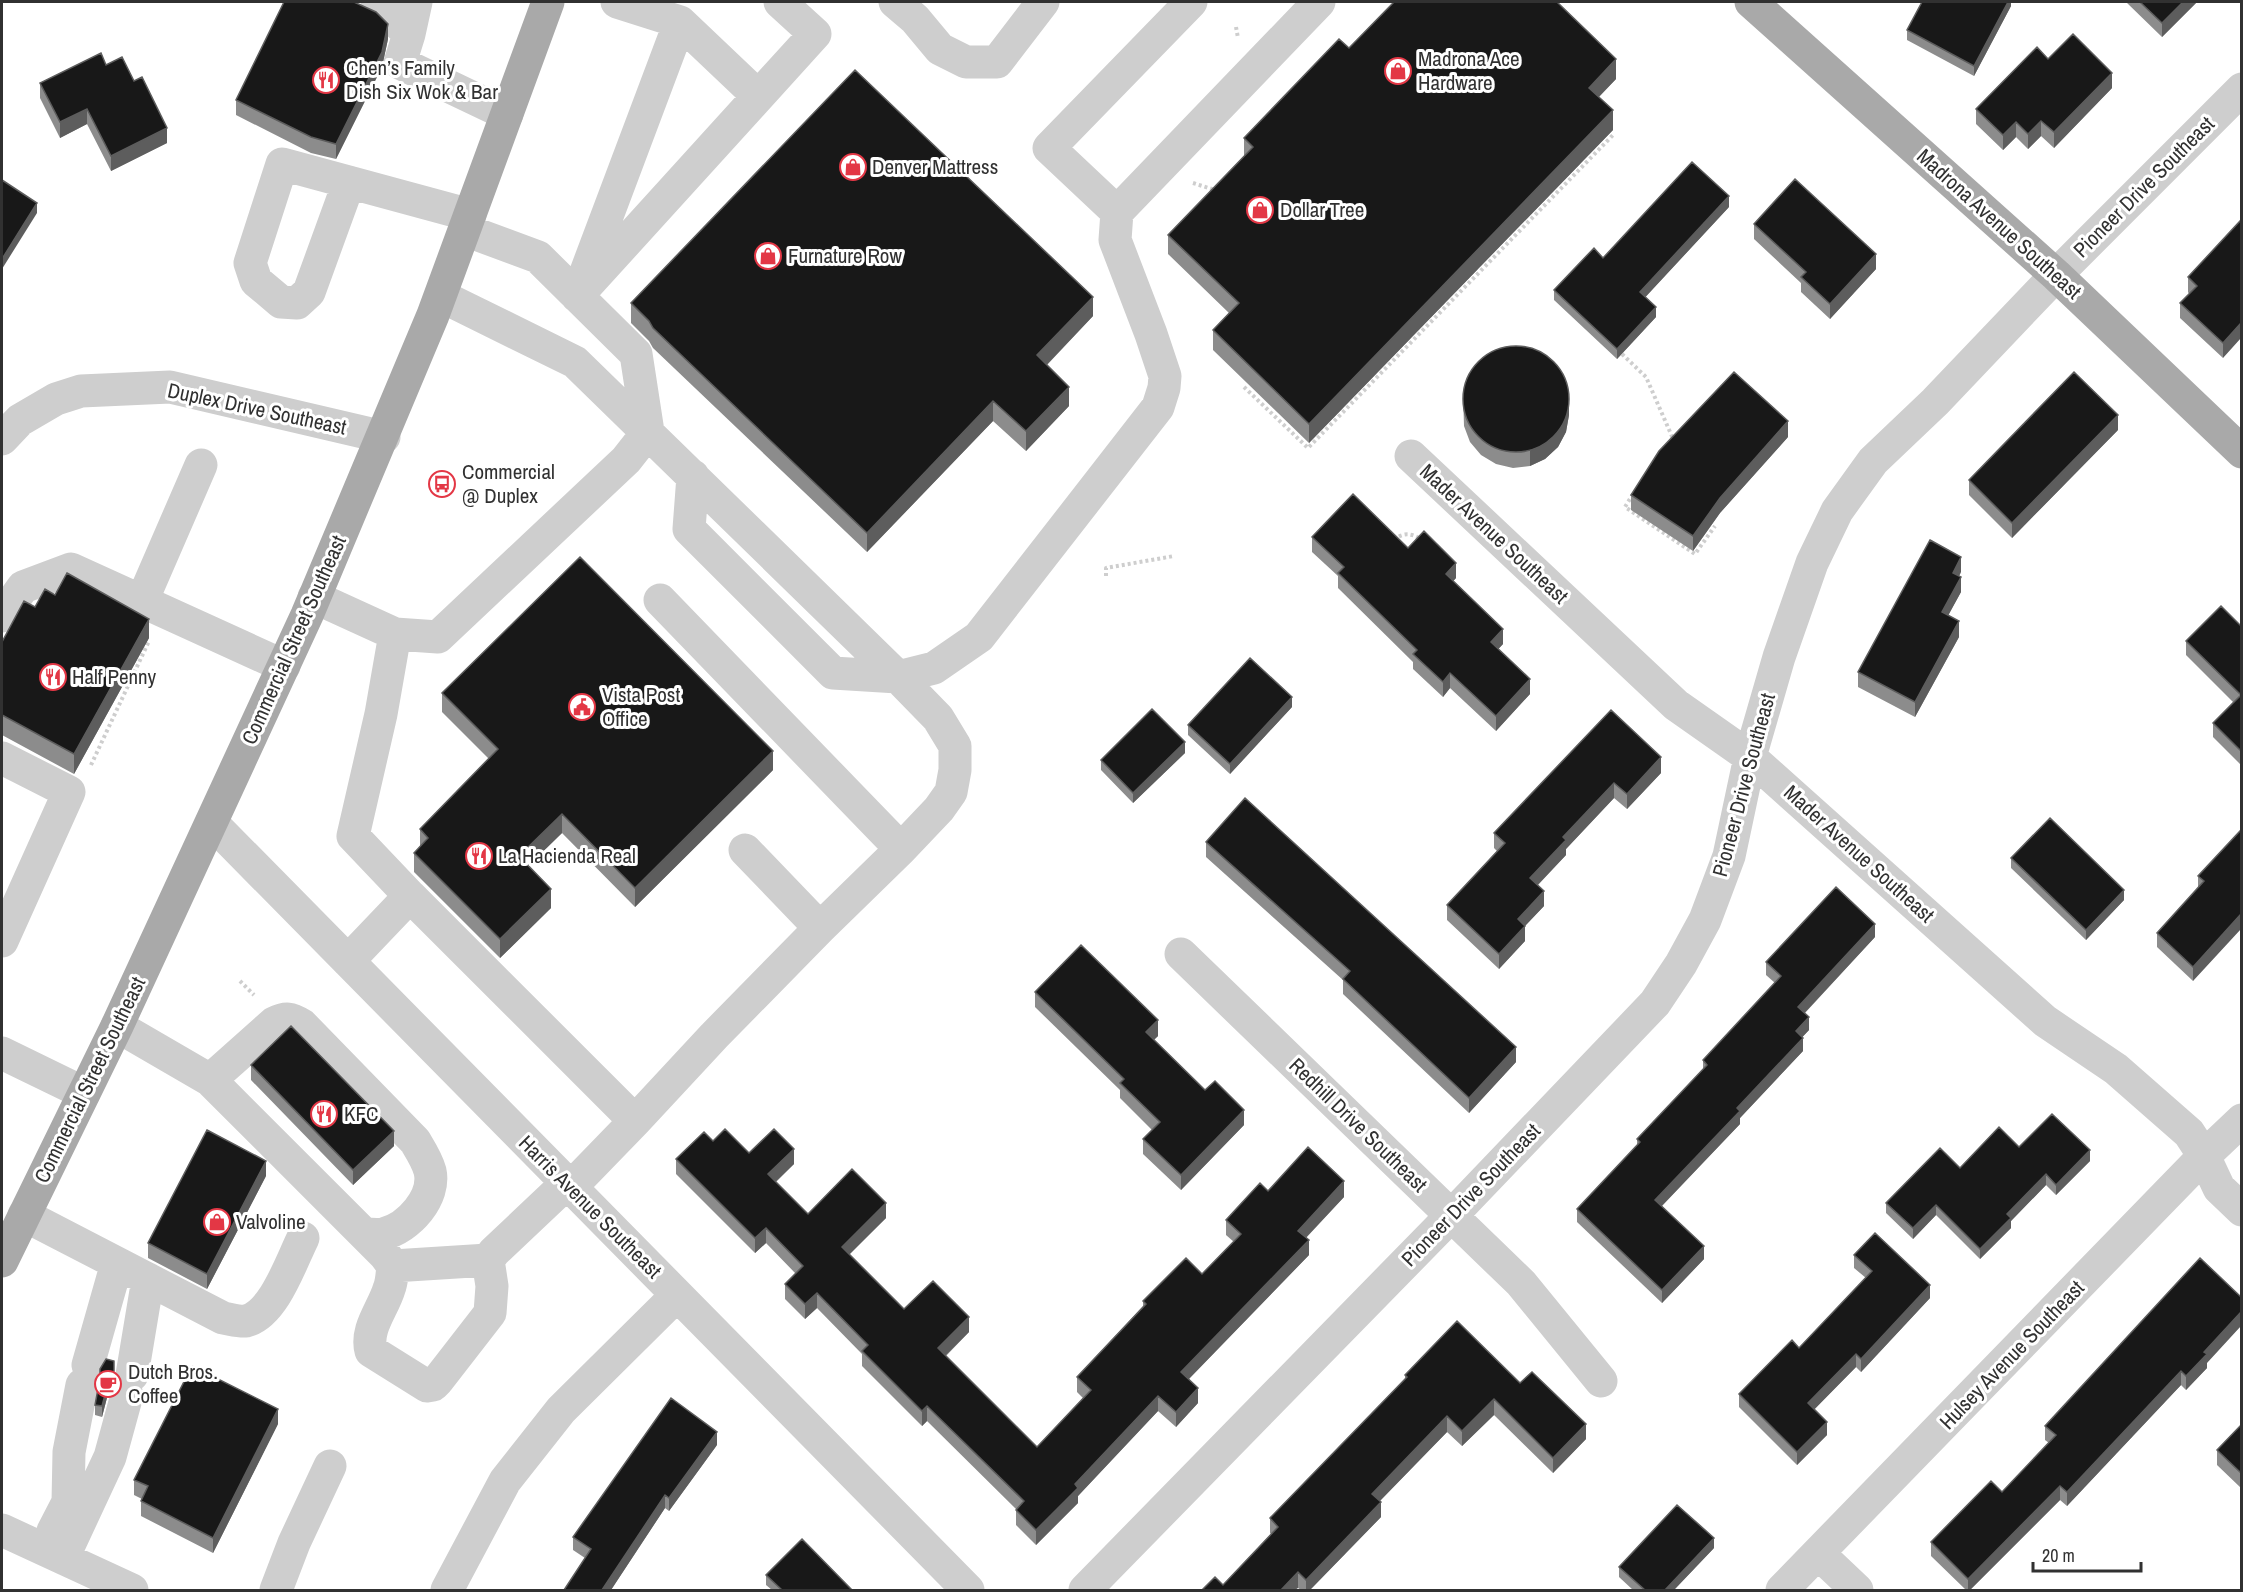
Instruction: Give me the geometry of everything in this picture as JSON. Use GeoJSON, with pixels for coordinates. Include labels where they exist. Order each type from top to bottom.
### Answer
{"type":"FeatureCollection","features":[{"type":"Feature","properties":{"kind":"main road","name":"Commercial Street Southeast"},"geometry":{"type":"LineString","coordinates":[[2,1261],[117,1026],[212,823],[284,666],[384,436],[441,296],[548,2]]}},
{"type":"Feature","properties":{"kind":"main road","name":"Madrona Avenue Southeast"},"geometry":{"type":"LineString","coordinates":[[1751,2],[2056,275],[2241,452]]}},
{"type":"Feature","properties":{"kind":"street"},"geometry":{"type":"LineString","coordinates":[[377,2],[404,49],[507,114]]}},
{"type":"Feature","properties":{"kind":"street"},"geometry":{"type":"LineString","coordinates":[[404,49],[416,2]]}},
{"type":"Feature","properties":{"kind":"street"},"geometry":{"type":"LineString","coordinates":[[618,2],[680,22],[758,96]]}},
{"type":"Feature","properties":{"kind":"street"},"geometry":{"type":"LineString","coordinates":[[577,296],[814,34],[780,2]]}},
{"type":"Feature","properties":{"kind":"street"},"geometry":{"type":"LineString","coordinates":[[912,7],[940,49],[966,62],[997,62],[1042,2]]}},
{"type":"Feature","properties":{"kind":"street"},"geometry":{"type":"LineString","coordinates":[[1117,212],[1049,148],[1191,2]]}},
{"type":"Feature","properties":{"kind":"street"},"geometry":{"type":"LineString","coordinates":[[898,677],[934,668],[979,637],[1158,407],[1165,376],[1115,240],[1117,212],[1319,2]]}},
{"type":"Feature","properties":{"kind":"street"},"geometry":{"type":"LineString","coordinates":[[577,296],[680,22]]}},
{"type":"Feature","properties":{"kind":"street","name":"Pioneer Drive Southeast"},"geometry":{"type":"LineString","coordinates":[[1085,1590],[1452,1215],[1655,1003],[1681,964],[1705,920],[1729,856],[1750,757],[1779,657],[1812,563],[1837,511],[1873,461],[1935,402],[2056,275],[2241,88]]}},
{"type":"Feature","properties":{"kind":"street"},"geometry":{"type":"LineString","coordinates":[[314,597],[395,634],[438,637],[626,460],[648,432],[636,354],[538,257],[467,222],[349,182]]}},
{"type":"Feature","properties":{"kind":"street"},"geometry":{"type":"LineString","coordinates":[[393,1266],[488,1260],[635,1121],[820,928],[902,849],[939,809],[951,792],[955,770],[955,746],[938,718],[575,362],[441,296]]}},
{"type":"Feature","properties":{"kind":"street","name":"Duplex Drive Southeast"},"geometry":{"type":"LineString","coordinates":[[2,439],[20,420],[56,399],[81,391],[170,387],[384,436]]}},
{"type":"Feature","properties":{"kind":"street","name":"Mader Avenue Southeast"},"geometry":{"type":"LineString","coordinates":[[1411,456],[1676,705],[1750,757],[2045,1021],[2116,1069],[2189,1133],[2204,1156],[2219,1188],[2241,1209]]}},
{"type":"Feature","properties":{"kind":"street"},"geometry":{"type":"LineString","coordinates":[[153,606],[201,465]]}},
{"type":"Feature","properties":{"kind":"street"},"geometry":{"type":"LineString","coordinates":[[2,616],[23,587],[71,568],[284,666]]}},
{"type":"Feature","properties":{"kind":"street"},"geometry":{"type":"LineString","coordinates":[[660,600],[902,849]]}},
{"type":"Feature","properties":{"kind":"street"},"geometry":{"type":"LineString","coordinates":[[395,634],[381,714],[353,836],[635,1121]]}},
{"type":"Feature","properties":{"kind":"street"},"geometry":{"type":"LineString","coordinates":[[2,758],[69,792],[2,941]]}},
{"type":"Feature","properties":{"kind":"street","name":"Harris Avenue Southeast"},"geometry":{"type":"LineString","coordinates":[[212,823],[968,1590]]}},
{"type":"Feature","properties":{"kind":"street"},"geometry":{"type":"LineString","coordinates":[[745,850],[820,928]]}},
{"type":"Feature","properties":{"kind":"street"},"geometry":{"type":"LineString","coordinates":[[348,961],[410,896]]}},
{"type":"Feature","properties":{"kind":"street","name":"Redhill Drive Southeast"},"geometry":{"type":"LineString","coordinates":[[1181,954],[1521,1283],[1601,1381]]}},
{"type":"Feature","properties":{"kind":"street"},"geometry":{"type":"LineString","coordinates":[[210,1080],[274,1023],[284,1018],[292,1018],[302,1025],[415,1141],[426,1158],[431,1173],[429,1192],[423,1205],[412,1217],[391,1231],[382,1234],[364,1234]]}},
{"type":"Feature","properties":{"kind":"street"},"geometry":{"type":"LineString","coordinates":[[117,1026],[210,1080],[393,1266],[390,1288],[368,1340],[371,1351],[427,1386],[433,1385],[438,1380],[490,1314],[492,1286],[488,1260]]}},
{"type":"Feature","properties":{"kind":"street"},"geometry":{"type":"LineString","coordinates":[[2,1053],[84,1093]]}},
{"type":"Feature","properties":{"kind":"street","name":"Hulsey Avenue Southeast"},"geometry":{"type":"LineString","coordinates":[[1782,1590],[2241,1120]]}},
{"type":"Feature","properties":{"kind":"street"},"geometry":{"type":"LineString","coordinates":[[24,1215],[223,1318],[244,1322],[260,1315],[269,1305],[303,1238]]}},
{"type":"Feature","properties":{"kind":"street"},"geometry":{"type":"LineString","coordinates":[[53,1554],[68,1502],[69,1452],[85,1375],[117,1263]]}},
{"type":"Feature","properties":{"kind":"street"},"geometry":{"type":"LineString","coordinates":[[53,1554],[110,1457],[130,1385],[148,1279]]}},
{"type":"Feature","properties":{"kind":"street"},"geometry":{"type":"LineString","coordinates":[[447,1590],[505,1481],[561,1410],[677,1295]]}},
{"type":"Feature","properties":{"kind":"street"},"geometry":{"type":"LineString","coordinates":[[276,1590],[294,1542],[330,1466]]}},
{"type":"Feature","properties":{"kind":"street"},"geometry":{"type":"LineString","coordinates":[[2,1530],[132,1590]]}},
{"type":"Feature","properties":{"kind":"street"},"geometry":{"type":"LineString","coordinates":[[1819,1554],[1857,1590]]}},
{"type":"Feature","properties":{"kind":"path"},"geometry":{"type":"LineString","coordinates":[[1244,387],[1308,448],[1614,134]]}},
{"type":"Feature","properties":{"kind":"path"},"geometry":{"type":"LineString","coordinates":[[1622,354],[1646,377],[1674,441],[1667,448]]}},
{"type":"Feature","properties":{"kind":"path"},"geometry":{"type":"LineString","coordinates":[[1636,490],[1625,507],[1695,554],[1714,526]]}},
{"type":"Feature","properties":{"kind":"path"},"geometry":{"type":"LineString","coordinates":[[1389,544],[1399,535],[1407,534],[1425,543]]}},
{"type":"Feature","properties":{"kind":"path"},"geometry":{"type":"LineString","coordinates":[[1106,576],[1107,568],[1174,556]]}},
{"type":"Feature","properties":{"kind":"path"},"geometry":{"type":"LineString","coordinates":[[69,792],[84,779],[153,606]]}},
{"type":"Feature","properties":{"kind":"building"},"geometry":{"type":"Polygon","coordinates":[[[284,2],[354,2],[376,12],[388,24],[382,52],[336,144],[311,137],[236,100],[284,2]]]}},
{"type":"Feature","properties":{"kind":"building"},"geometry":{"type":"Polygon","coordinates":[[[1394,2],[1557,2],[1616,59],[1589,88],[1613,110],[1309,424],[1213,330],[1239,303],[1168,235],[1253,147],[1244,138],[1339,39],[1349,48],[1394,2]]]}},
{"type":"Feature","properties":{"kind":"building"},"geometry":{"type":"Polygon","coordinates":[[[1922,2],[2008,2],[1974,66],[1907,30],[1922,2]]]}},
{"type":"Feature","properties":{"kind":"building"},"geometry":{"type":"Polygon","coordinates":[[[2140,2],[2183,2],[2162,23],[2140,2]]]}},
{"type":"Feature","properties":{"kind":"building"},"geometry":{"type":"Polygon","coordinates":[[[2073,34],[2112,73],[2054,132],[2041,121],[2028,134],[2016,122],[2003,135],[1976,109],[2037,47],[2048,59],[2073,34]]]}},
{"type":"Feature","properties":{"kind":"building"},"geometry":{"type":"Polygon","coordinates":[[[101,53],[106,65],[122,57],[134,81],[142,77],[167,128],[111,156],[87,109],[60,122],[40,83],[101,53]]]}},
{"type":"Feature","properties":{"kind":"building"},"geometry":{"type":"Polygon","coordinates":[[[855,70],[1093,297],[1037,355],[1069,387],[1026,431],[993,401],[867,533],[653,328],[631,303],[855,70]]]}},
{"type":"Feature","properties":{"kind":"building"},"geometry":{"type":"Polygon","coordinates":[[[1692,162],[1729,196],[1640,292],[1656,307],[1617,349],[1554,290],[1594,248],[1603,258],[1692,162]]]}},
{"type":"Feature","properties":{"kind":"building"},"geometry":{"type":"Polygon","coordinates":[[[1795,179],[1876,254],[1830,304],[1801,277],[1806,272],[1754,224],[1795,179]]]}},
{"type":"Feature","properties":{"kind":"building"},"geometry":{"type":"Polygon","coordinates":[[[2,180],[37,203],[2,259],[2,180]]]}},
{"type":"Feature","properties":{"kind":"building"},"geometry":{"type":"Polygon","coordinates":[[[2241,220],[2241,323],[2223,343],[2180,303],[2197,286],[2188,277],[2241,220]]]}},
{"type":"Feature","properties":{"kind":"building"},"geometry":{"type":"Polygon","coordinates":[[[1516,346],[1536,350],[1553,362],[1565,379],[1569,399],[1565,419],[1553,436],[1536,448],[1516,452],[1496,448],[1479,436],[1467,419],[1463,399],[1467,379],[1479,362],[1496,350],[1516,346]]]}},
{"type":"Feature","properties":{"kind":"building"},"geometry":{"type":"Polygon","coordinates":[[[1734,372],[1788,421],[1720,498],[1693,536],[1631,495],[1659,451],[1734,372]]]}},
{"type":"Feature","properties":{"kind":"building"},"geometry":{"type":"Polygon","coordinates":[[[2074,372],[2118,415],[2012,523],[1969,480],[2074,372]]]}},
{"type":"Feature","properties":{"kind":"building"},"geometry":{"type":"Polygon","coordinates":[[[1353,494],[1408,548],[1424,531],[1456,563],[1446,574],[1503,629],[1491,642],[1530,679],[1496,716],[1450,673],[1443,682],[1413,654],[1417,650],[1338,573],[1344,567],[1312,537],[1353,494]]]}},
{"type":"Feature","properties":{"kind":"building"},"geometry":{"type":"Polygon","coordinates":[[[1930,540],[1961,557],[1953,573],[1961,577],[1942,612],[1959,621],[1915,702],[1858,672],[1930,540]]]}},
{"type":"Feature","properties":{"kind":"building"},"geometry":{"type":"Polygon","coordinates":[[[580,557],[773,751],[635,888],[562,814],[519,856],[551,889],[500,939],[414,853],[428,838],[420,829],[498,749],[442,693],[580,557]]]}},
{"type":"Feature","properties":{"kind":"building"},"geometry":{"type":"Polygon","coordinates":[[[67,573],[149,619],[74,754],[2,715],[2,642],[24,601],[35,607],[45,589],[55,595],[67,573]]]}},
{"type":"Feature","properties":{"kind":"building"},"geometry":{"type":"Polygon","coordinates":[[[2221,606],[2241,626],[2241,695],[2186,641],[2221,606]]]}},
{"type":"Feature","properties":{"kind":"building"},"geometry":{"type":"Polygon","coordinates":[[[1250,658],[1292,697],[1230,764],[1188,725],[1250,658]]]}},
{"type":"Feature","properties":{"kind":"building"},"geometry":{"type":"Polygon","coordinates":[[[2241,695],[2241,751],[2213,723],[2241,695]]]}},
{"type":"Feature","properties":{"kind":"building"},"geometry":{"type":"Polygon","coordinates":[[[1152,709],[1185,742],[1133,793],[1101,760],[1152,709]]]}},
{"type":"Feature","properties":{"kind":"building"},"geometry":{"type":"Polygon","coordinates":[[[1611,710],[1661,757],[1627,794],[1614,783],[1563,837],[1566,840],[1530,878],[1544,891],[1518,919],[1525,926],[1499,954],[1447,905],[1505,843],[1494,833],[1611,710]]]}},
{"type":"Feature","properties":{"kind":"building"},"geometry":{"type":"Polygon","coordinates":[[[1245,798],[1516,1047],[1469,1098],[1343,979],[1350,971],[1206,842],[1245,798]]]}},
{"type":"Feature","properties":{"kind":"building"},"geometry":{"type":"Polygon","coordinates":[[[2050,818],[2124,890],[2086,930],[2011,858],[2050,818]]]}},
{"type":"Feature","properties":{"kind":"building"},"geometry":{"type":"Polygon","coordinates":[[[2241,830],[2241,914],[2193,967],[2157,933],[2204,881],[2198,876],[2241,830]]]}},
{"type":"Feature","properties":{"kind":"building"},"geometry":{"type":"Polygon","coordinates":[[[1836,887],[1875,924],[1798,1007],[1809,1017],[1796,1031],[1803,1038],[1737,1108],[1740,1111],[1655,1200],[1704,1246],[1662,1290],[1577,1209],[1640,1142],[1637,1139],[1707,1065],[1703,1060],[1781,976],[1766,962],[1836,887]]]}},
{"type":"Feature","properties":{"kind":"building"},"geometry":{"type":"Polygon","coordinates":[[[1081,945],[1158,1020],[1146,1032],[1205,1090],[1215,1081],[1244,1110],[1181,1175],[1143,1139],[1160,1122],[1120,1083],[1124,1079],[1035,992],[1081,945]]]}},
{"type":"Feature","properties":{"kind":"building"},"geometry":{"type":"Polygon","coordinates":[[[291,1026],[394,1131],[353,1170],[251,1065],[291,1026]]]}},
{"type":"Feature","properties":{"kind":"building"},"geometry":{"type":"Polygon","coordinates":[[[2052,1114],[2090,1150],[2056,1185],[2046,1174],[2007,1214],[2011,1218],[1980,1249],[1936,1205],[1913,1228],[1886,1203],[1940,1148],[1960,1168],[1999,1127],[2019,1147],[2052,1114]]]}},
{"type":"Feature","properties":{"kind":"building"},"geometry":{"type":"Polygon","coordinates":[[[725,1129],[749,1153],[774,1129],[794,1149],[768,1174],[808,1214],[852,1169],[886,1203],[842,1247],[904,1309],[933,1281],[969,1317],[938,1348],[1037,1447],[1091,1390],[1077,1377],[1146,1304],[1143,1301],[1186,1258],[1202,1274],[1241,1234],[1226,1220],[1260,1183],[1268,1191],[1308,1147],[1344,1181],[1298,1231],[1309,1240],[1181,1372],[1198,1388],[1176,1412],[1158,1396],[1075,1484],[1078,1488],[1036,1530],[1016,1510],[1024,1501],[927,1406],[922,1411],[862,1351],[868,1345],[817,1293],[805,1304],[785,1284],[803,1266],[766,1228],[755,1238],[676,1159],[704,1132],[713,1141],[725,1129]]]}},
{"type":"Feature","properties":{"kind":"building"},"geometry":{"type":"Polygon","coordinates":[[[207,1130],[266,1161],[207,1274],[148,1243],[207,1130]]]}},
{"type":"Feature","properties":{"kind":"building"},"geometry":{"type":"Polygon","coordinates":[[[1875,1233],[1930,1285],[1861,1359],[1856,1354],[1808,1403],[1827,1422],[1797,1452],[1739,1394],[1792,1340],[1799,1348],[1872,1271],[1854,1255],[1875,1233]]]}},
{"type":"Feature","properties":{"kind":"building"},"geometry":{"type":"Polygon","coordinates":[[[2200,1258],[2241,1297],[2241,1312],[2204,1352],[2207,1354],[2186,1376],[2181,1371],[2067,1492],[2060,1486],[1968,1579],[1931,1542],[1991,1481],[2002,1492],[2056,1435],[2045,1426],[2200,1258]]]}},
{"type":"Feature","properties":{"kind":"building"},"geometry":{"type":"Polygon","coordinates":[[[1457,1321],[1520,1383],[1532,1372],[1586,1424],[1553,1458],[1494,1399],[1462,1431],[1447,1416],[1372,1494],[1381,1502],[1306,1580],[1298,1572],[1281,1590],[1202,1590],[1215,1577],[1223,1585],[1278,1527],[1270,1518],[1407,1377],[1405,1375],[1457,1321]]]}},
{"type":"Feature","properties":{"kind":"building"},"geometry":{"type":"Polygon","coordinates":[[[106,1359],[114,1361],[114,1371],[109,1380],[102,1406],[95,1405],[100,1369],[106,1359]]]}},
{"type":"Feature","properties":{"kind":"building"},"geometry":{"type":"Polygon","coordinates":[[[192,1366],[278,1409],[213,1538],[141,1501],[148,1486],[134,1480],[192,1366]]]}},
{"type":"Feature","properties":{"kind":"building"},"geometry":{"type":"Polygon","coordinates":[[[671,1398],[717,1432],[669,1498],[665,1495],[602,1590],[564,1590],[591,1549],[573,1537],[671,1398]]]}},
{"type":"Feature","properties":{"kind":"building"},"geometry":{"type":"Polygon","coordinates":[[[2241,1425],[2241,1473],[2217,1450],[2241,1425]]]}},
{"type":"Feature","properties":{"kind":"building"},"geometry":{"type":"Polygon","coordinates":[[[1677,1505],[1714,1538],[1665,1590],[1645,1590],[1619,1567],[1677,1505]]]}},
{"type":"Feature","properties":{"kind":"building"},"geometry":{"type":"Polygon","coordinates":[[[802,1539],[852,1590],[782,1590],[766,1575],[802,1539]]]}},
{"type":"Feature","properties":{"kind":"place","name":"Madrona Ace Hardware"},"geometry":{"type":"Point","coordinates":[1398,71]}},
{"type":"Feature","properties":{"kind":"place","name":"Chen’s Family Dish Six Wok & Bar"},"geometry":{"type":"Point","coordinates":[326,80]}},
{"type":"Feature","properties":{"kind":"place","name":"Denver Mattress"},"geometry":{"type":"Point","coordinates":[853,167]}},
{"type":"Feature","properties":{"kind":"place","name":"Dollar Tree"},"geometry":{"type":"Point","coordinates":[1260,210]}},
{"type":"Feature","properties":{"kind":"place","name":"Furnature Row"},"geometry":{"type":"Point","coordinates":[768,256]}},
{"type":"Feature","properties":{"kind":"place","name":"Commercial @ Duplex"},"geometry":{"type":"Point","coordinates":[442,484]}},
{"type":"Feature","properties":{"kind":"place","name":"Half Penny"},"geometry":{"type":"Point","coordinates":[53,677]}},
{"type":"Feature","properties":{"kind":"place","name":"Vista Post Office"},"geometry":{"type":"Point","coordinates":[582,707]}},
{"type":"Feature","properties":{"kind":"place","name":"La Hacienda Real"},"geometry":{"type":"Point","coordinates":[479,856]}},
{"type":"Feature","properties":{"kind":"place","name":"KFC"},"geometry":{"type":"Point","coordinates":[324,1114]}},
{"type":"Feature","properties":{"kind":"place","name":"Valvoline"},"geometry":{"type":"Point","coordinates":[217,1222]}},
{"type":"Feature","properties":{"kind":"place","name":"Dutch Bros. Coffee"},"geometry":{"type":"Point","coordinates":[108,1384]}}]}
